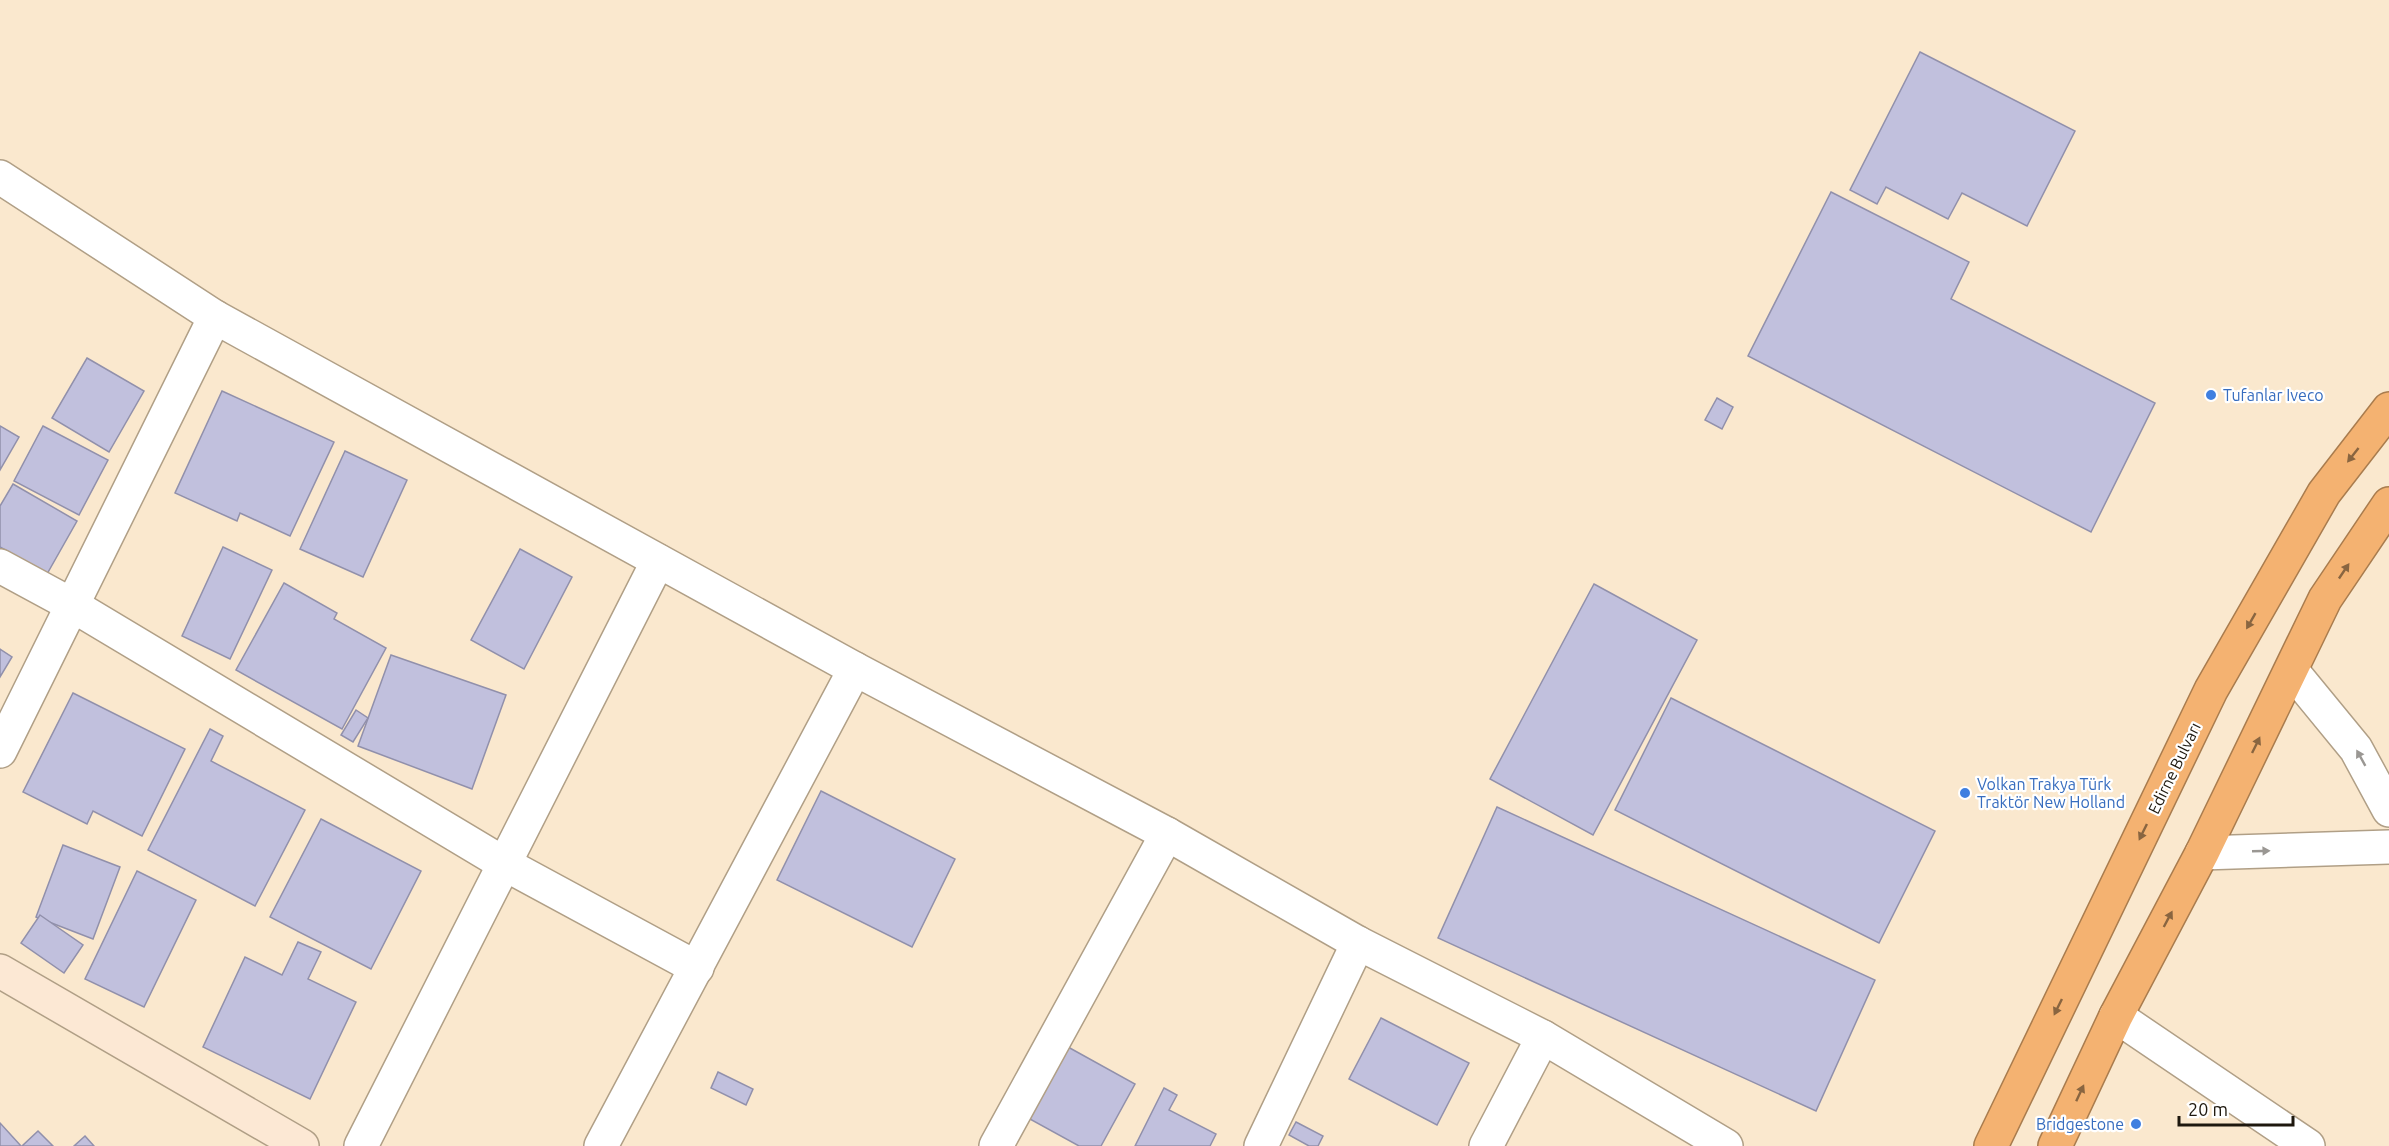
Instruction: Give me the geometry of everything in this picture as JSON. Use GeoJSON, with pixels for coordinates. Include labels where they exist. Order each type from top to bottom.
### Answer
{"type":"FeatureCollection","features":[{"type":"Feature","properties":{"kind":"highway","name":"Edirne Bulvarı"},"geometry":{"type":"LineString","coordinates":[[1991,1146],[2211,690],[2324,493],[2389,409]]}},
{"type":"Feature","properties":{"kind":"highway"},"geometry":{"type":"LineString","coordinates":[[2055,1146],[2116,1016],[2202,853],[2325,599],[2389,504]]}},
{"type":"Feature","properties":{"kind":"street"},"geometry":{"type":"LineString","coordinates":[[0,177],[215,317],[855,669],[1167,834],[1359,943],[1543,1037],[1726,1146]]}},
{"type":"Feature","properties":{"kind":"street"},"geometry":{"type":"LineString","coordinates":[[0,751],[215,317]]}},
{"type":"Feature","properties":{"kind":"street"},"geometry":{"type":"LineString","coordinates":[[361,1146],[658,561]]}},
{"type":"Feature","properties":{"kind":"street"},"geometry":{"type":"LineString","coordinates":[[0,566],[72,605],[503,863],[697,968]]}},
{"type":"Feature","properties":{"kind":"street"},"geometry":{"type":"LineString","coordinates":[[601,1146],[855,669]]}},
{"type":"Feature","properties":{"kind":"street"},"geometry":{"type":"LineString","coordinates":[[2292,671],[2356,749],[2389,810]]}},
{"type":"Feature","properties":{"kind":"street"},"geometry":{"type":"LineString","coordinates":[[996,1146],[1167,834]]}},
{"type":"Feature","properties":{"kind":"street"},"geometry":{"type":"LineString","coordinates":[[2202,853],[2389,847]]}},
{"type":"Feature","properties":{"kind":"street"},"geometry":{"type":"LineString","coordinates":[[1261,1146],[1359,943]]}},
{"type":"Feature","properties":{"kind":"street"},"geometry":{"type":"LineString","coordinates":[[0,971],[302,1146]]}},
{"type":"Feature","properties":{"kind":"street"},"geometry":{"type":"LineString","coordinates":[[2116,1016],[2308,1146]]}},
{"type":"Feature","properties":{"kind":"street"},"geometry":{"type":"LineString","coordinates":[[1486,1146],[1543,1037]]}},
{"type":"Feature","properties":{"kind":"building"},"geometry":{"type":"Polygon","coordinates":[[[1920,52],[2075,131],[2027,226],[1962,193],[1948,219],[1886,187],[1877,204],[1850,190],[1920,52]]]}},
{"type":"Feature","properties":{"kind":"building"},"geometry":{"type":"Polygon","coordinates":[[[1831,192],[1969,262],[1951,299],[2155,403],[2091,532],[1748,356],[1831,192]]]}},
{"type":"Feature","properties":{"kind":"building"},"geometry":{"type":"Polygon","coordinates":[[[87,358],[144,391],[109,452],[52,418],[87,358]]]}},
{"type":"Feature","properties":{"kind":"building"},"geometry":{"type":"Polygon","coordinates":[[[222,391],[334,442],[290,536],[240,513],[237,521],[175,493],[222,391]]]}},
{"type":"Feature","properties":{"kind":"building"},"geometry":{"type":"Polygon","coordinates":[[[1717,398],[1733,407],[1722,429],[1705,420],[1717,398]]]}},
{"type":"Feature","properties":{"kind":"building"},"geometry":{"type":"Polygon","coordinates":[[[0,426],[19,437],[0,470],[0,426]]]}},
{"type":"Feature","properties":{"kind":"building"},"geometry":{"type":"Polygon","coordinates":[[[43,426],[108,460],[79,515],[14,481],[43,426]]]}},
{"type":"Feature","properties":{"kind":"building"},"geometry":{"type":"Polygon","coordinates":[[[345,451],[407,480],[363,577],[300,549],[345,451]]]}},
{"type":"Feature","properties":{"kind":"building"},"geometry":{"type":"Polygon","coordinates":[[[13,484],[77,521],[47,574],[0,547],[0,506],[13,484]]]}},
{"type":"Feature","properties":{"kind":"building"},"geometry":{"type":"Polygon","coordinates":[[[223,547],[272,570],[230,659],[182,636],[223,547]]]}},
{"type":"Feature","properties":{"kind":"building"},"geometry":{"type":"Polygon","coordinates":[[[520,549],[572,577],[524,669],[471,640],[520,549]]]}},
{"type":"Feature","properties":{"kind":"building"},"geometry":{"type":"Polygon","coordinates":[[[284,583],[337,613],[334,619],[386,648],[342,729],[236,670],[284,583]]]}},
{"type":"Feature","properties":{"kind":"building"},"geometry":{"type":"Polygon","coordinates":[[[1594,584],[1697,640],[1593,835],[1490,779],[1594,584]]]}},
{"type":"Feature","properties":{"kind":"building"},"geometry":{"type":"Polygon","coordinates":[[[0,649],[12,657],[0,677],[0,649]]]}},
{"type":"Feature","properties":{"kind":"building"},"geometry":{"type":"Polygon","coordinates":[[[391,655],[506,695],[472,789],[358,746],[391,655]]]}},
{"type":"Feature","properties":{"kind":"building"},"geometry":{"type":"Polygon","coordinates":[[[73,693],[185,749],[142,836],[93,811],[87,824],[23,792],[73,693]]]}},
{"type":"Feature","properties":{"kind":"building"},"geometry":{"type":"Polygon","coordinates":[[[1671,698],[1935,831],[1879,943],[1615,810],[1671,698]]]}},
{"type":"Feature","properties":{"kind":"building"},"geometry":{"type":"Polygon","coordinates":[[[356,710],[368,718],[353,742],[341,735],[356,710]]]}},
{"type":"Feature","properties":{"kind":"building"},"geometry":{"type":"Polygon","coordinates":[[[210,729],[223,736],[211,761],[305,810],[255,906],[148,850],[210,729]]]}},
{"type":"Feature","properties":{"kind":"building"},"geometry":{"type":"Polygon","coordinates":[[[821,791],[955,859],[912,947],[777,880],[821,791]]]}},
{"type":"Feature","properties":{"kind":"building"},"geometry":{"type":"Polygon","coordinates":[[[1497,807],[1875,980],[1816,1111],[1438,938],[1497,807]]]}},
{"type":"Feature","properties":{"kind":"building"},"geometry":{"type":"Polygon","coordinates":[[[321,819],[421,871],[371,969],[270,917],[321,819]]]}},
{"type":"Feature","properties":{"kind":"building"},"geometry":{"type":"Polygon","coordinates":[[[63,845],[120,867],[93,939],[36,917],[63,845]]]}},
{"type":"Feature","properties":{"kind":"building"},"geometry":{"type":"Polygon","coordinates":[[[137,871],[196,900],[144,1007],[85,979],[137,871]]]}},
{"type":"Feature","properties":{"kind":"building"},"geometry":{"type":"Polygon","coordinates":[[[40,915],[83,945],[64,973],[21,943],[40,915]]]}},
{"type":"Feature","properties":{"kind":"building"},"geometry":{"type":"Polygon","coordinates":[[[298,942],[321,952],[308,979],[356,1002],[310,1099],[203,1047],[245,957],[282,975],[298,942]]]}},
{"type":"Feature","properties":{"kind":"building"},"geometry":{"type":"Polygon","coordinates":[[[1381,1018],[1469,1063],[1437,1125],[1349,1079],[1381,1018]]]}},
{"type":"Feature","properties":{"kind":"building"},"geometry":{"type":"Polygon","coordinates":[[[1068,1047],[1135,1084],[1101,1146],[1079,1146],[1028,1118],[1068,1047]]]}},
{"type":"Feature","properties":{"kind":"building"},"geometry":{"type":"Polygon","coordinates":[[[718,1072],[753,1089],[746,1105],[711,1088],[718,1072]]]}},
{"type":"Feature","properties":{"kind":"building"},"geometry":{"type":"Polygon","coordinates":[[[1164,1088],[1177,1095],[1169,1110],[1216,1134],[1210,1146],[1135,1146],[1164,1088]]]}},
{"type":"Feature","properties":{"kind":"building"},"geometry":{"type":"Polygon","coordinates":[[[1296,1122],[1323,1136],[1318,1146],[1309,1146],[1289,1135],[1296,1122]]]}},
{"type":"Feature","properties":{"kind":"building"},"geometry":{"type":"Polygon","coordinates":[[[0,1123],[21,1146],[0,1146],[0,1123]]]}},
{"type":"Feature","properties":{"kind":"building"},"geometry":{"type":"Polygon","coordinates":[[[38,1131],[53,1146],[22,1146],[38,1131]]]}},
{"type":"Feature","properties":{"kind":"building"},"geometry":{"type":"Polygon","coordinates":[[[85,1136],[94,1146],[74,1146],[85,1136]]]}},
{"type":"Feature","properties":{"kind":"place","name":"Tufanlar Iveco"},"geometry":{"type":"Point","coordinates":[2211,395]}},
{"type":"Feature","properties":{"kind":"place","name":"Volkan Trakya Türk Traktör New Holland"},"geometry":{"type":"Point","coordinates":[1965,793]}},
{"type":"Feature","properties":{"kind":"place","name":"Bridgestone"},"geometry":{"type":"Point","coordinates":[2136,1124]}}]}
